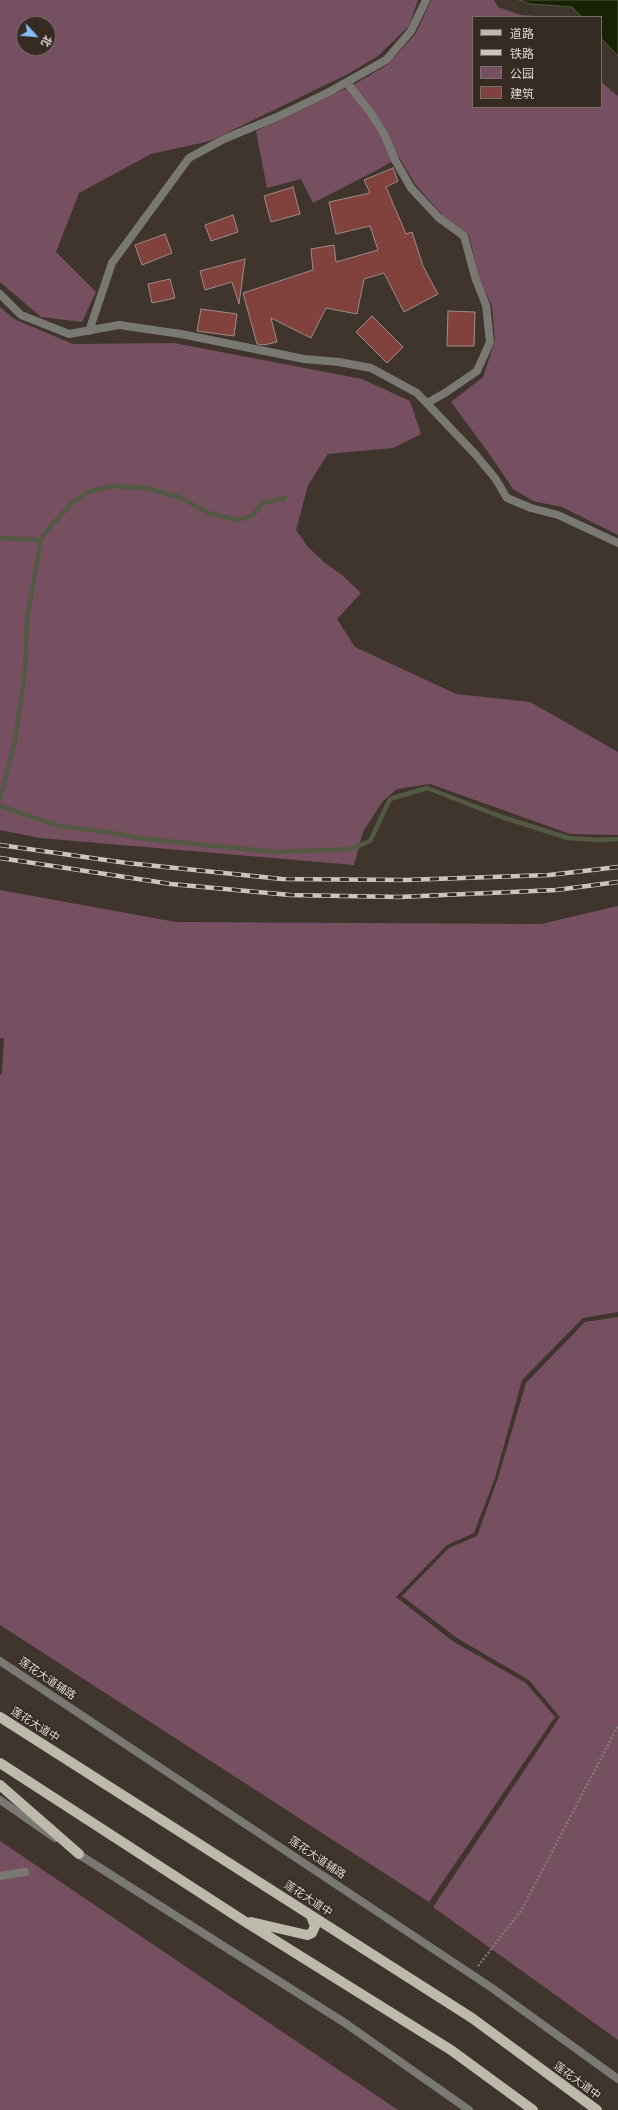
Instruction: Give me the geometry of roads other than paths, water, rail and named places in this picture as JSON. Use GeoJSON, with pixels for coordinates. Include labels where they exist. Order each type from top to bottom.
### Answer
{"type":"FeatureCollection","features":[{"type":"Feature","properties":{"kind":"main road","name":"莲花大道中"},"geometry":{"type":"LineString","coordinates":[[0,1717],[472,2018],[597,2110]]}},
{"type":"Feature","properties":{"kind":"main road"},"geometry":{"type":"LineString","coordinates":[[0,1763],[244,1921],[451,2050],[533,2110]]}},
{"type":"Feature","properties":{"kind":"main road"},"geometry":{"type":"LineString","coordinates":[[0,1785],[79,1854]]}},
{"type":"Feature","properties":{"kind":"main road"},"geometry":{"type":"LineString","coordinates":[[244,1921],[307,1935],[312,1933],[315,1926],[311,1916]]}},
{"type":"Feature","properties":{"kind":"street"},"geometry":{"type":"LineString","coordinates":[[89,330],[112,263],[189,158],[224,139],[277,117],[347,83],[386,60],[411,31],[426,0]]}},
{"type":"Feature","properties":{"kind":"street"},"geometry":{"type":"LineString","coordinates":[[347,83],[371,113],[384,134],[395,160],[411,188],[439,218],[464,236],[475,277],[486,305],[490,342],[477,371],[445,393],[427,403]]}},
{"type":"Feature","properties":{"kind":"street"},"geometry":{"type":"LineString","coordinates":[[0,294],[21,315],[69,334],[119,325],[182,334],[304,358],[346,363],[371,368],[417,393],[475,454],[495,478],[506,498],[531,508],[558,515],[618,543]]}},
{"type":"Feature","properties":{"kind":"street","name":"莲花大道辅路"},"geometry":{"type":"LineString","coordinates":[[0,1660],[472,1974],[618,2079]]}},
{"type":"Feature","properties":{"kind":"street"},"geometry":{"type":"LineString","coordinates":[[0,1800],[79,1854],[345,2024],[469,2110]]}},
{"type":"Feature","properties":{"kind":"street"},"geometry":{"type":"LineString","coordinates":[[0,1876],[25,1872]]}},
{"type":"Feature","properties":{"kind":"waterway"},"geometry":{"type":"LineString","coordinates":[[0,538],[41,540],[48,529],[72,503],[88,492],[112,486],[145,488],[179,497],[209,513],[238,520],[252,516],[263,503],[285,498]]}},
{"type":"Feature","properties":{"kind":"waterway"},"geometry":{"type":"LineString","coordinates":[[0,799],[15,741],[25,672],[27,619],[41,540]]}},
{"type":"Feature","properties":{"kind":"waterway"},"geometry":{"type":"LineString","coordinates":[[0,806],[59,826],[146,839],[275,852],[352,849],[370,841],[390,799],[427,788],[502,817],[568,838],[599,840],[618,839]]}},
{"type":"Feature","properties":{"kind":"railway"},"geometry":{"type":"LineString","coordinates":[[0,845],[127,863],[282,879],[405,880],[549,875],[618,867]]}},
{"type":"Feature","properties":{"kind":"railway"},"geometry":{"type":"LineString","coordinates":[[0,858],[171,884],[290,895],[399,897],[556,890],[618,882]]}}]}
